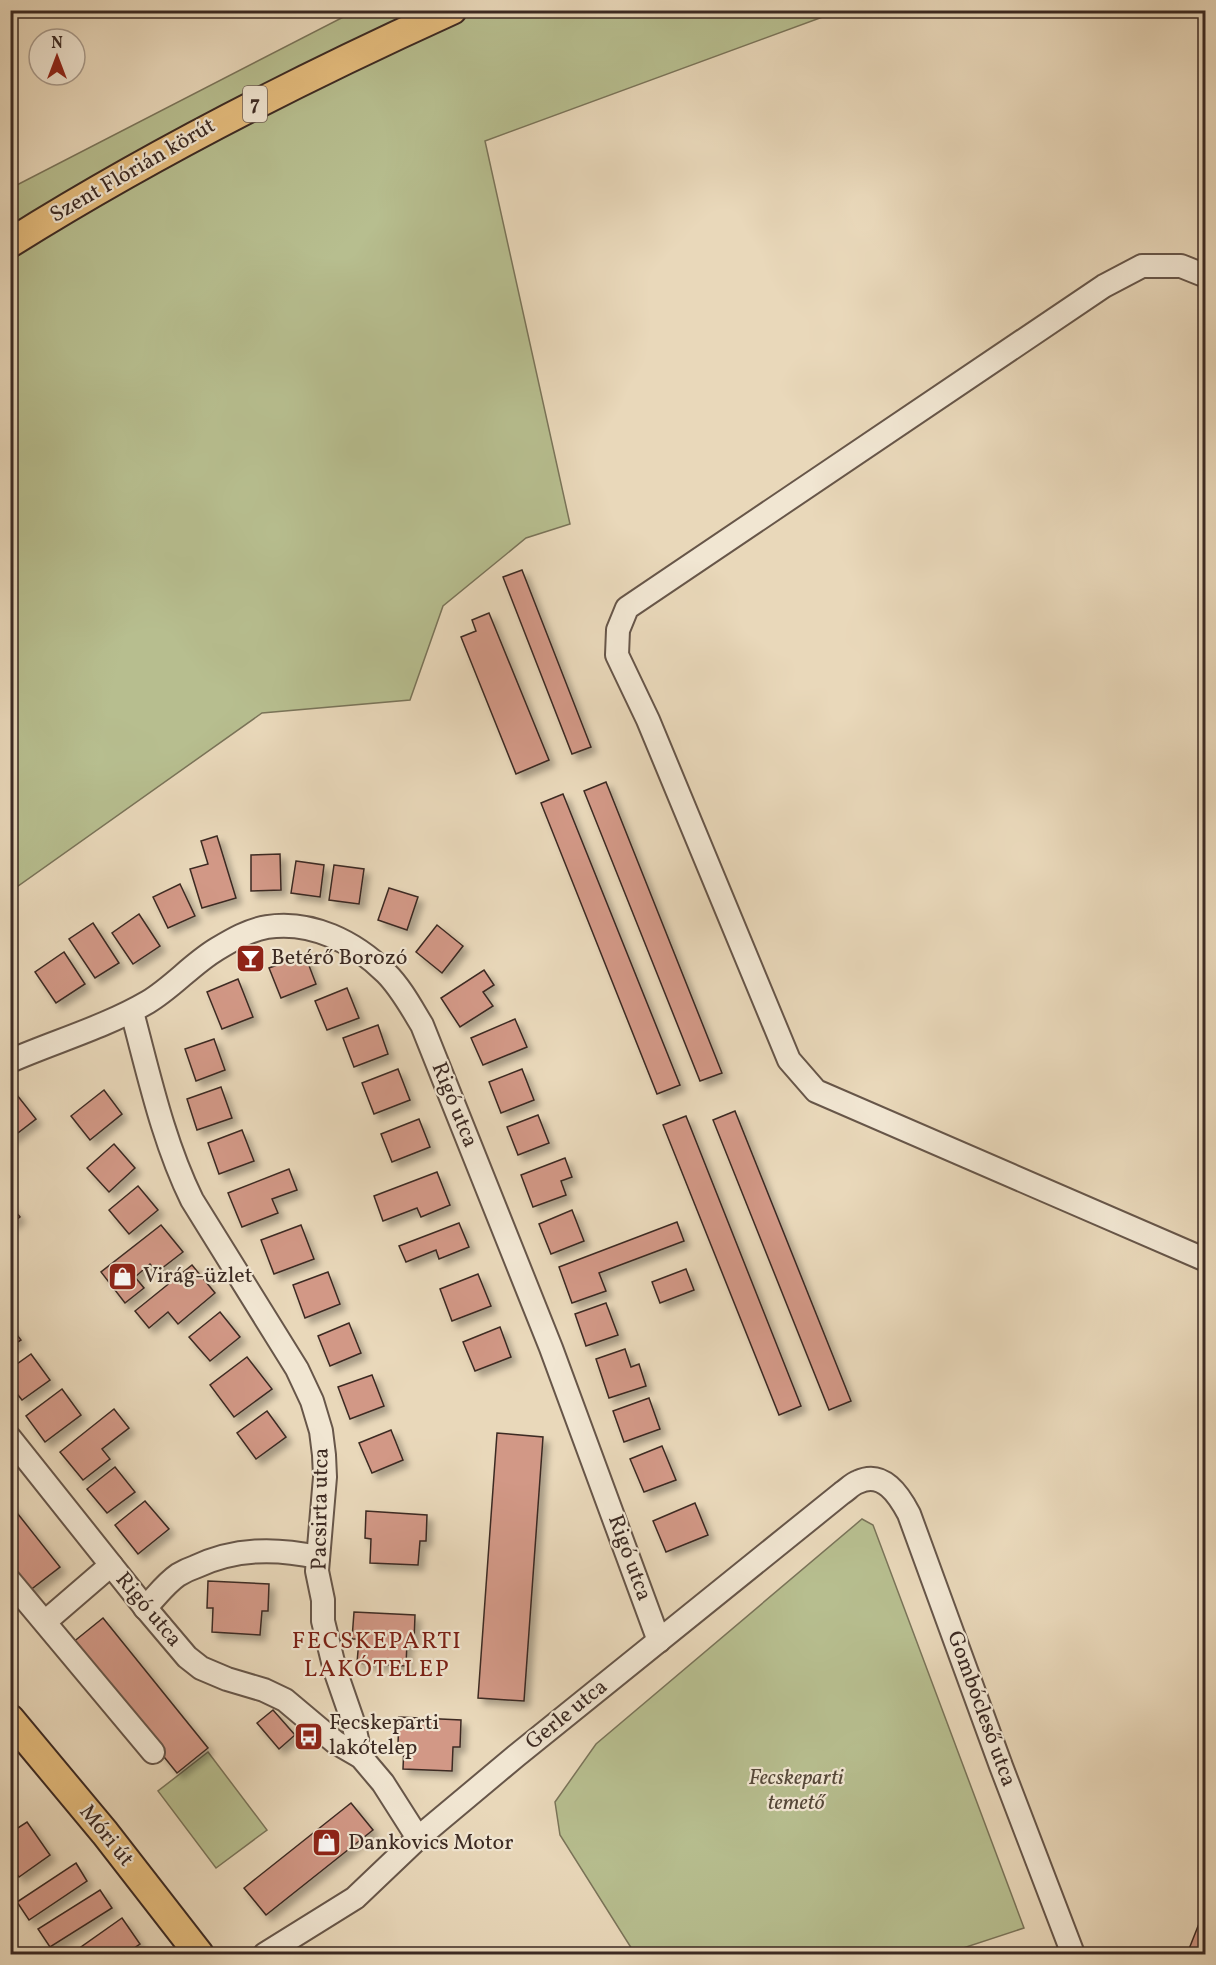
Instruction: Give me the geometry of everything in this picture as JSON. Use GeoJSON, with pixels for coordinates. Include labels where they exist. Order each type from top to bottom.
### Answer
{"type":"FeatureCollection","features":[{"type":"Feature","properties":{"kind":"main road","name":"Szent Flórián körút"},"geometry":{"type":"LineString","coordinates":[[10,243],[158,155],[250,106],[452,10]]}},
{"type":"Feature","properties":{"kind":"main road","name":"Móri út"},"geometry":{"type":"LineString","coordinates":[[10,1719],[105,1833],[199,1954]]}},
{"type":"Feature","properties":{"kind":"street"},"geometry":{"type":"LineString","coordinates":[[1206,276],[1181,266],[1142,266],[1104,286],[627,608],[618,630],[617,655],[648,720],[789,1060],[816,1091],[1206,1260]]}},
{"type":"Feature","properties":{"kind":"street","name":"Rigó utca"},"geometry":{"type":"LineString","coordinates":[[10,1061],[132,1011],[152,1000],[215,950],[242,935],[266,927],[290,926],[319,930],[366,955],[387,974],[422,1025],[551,1348],[659,1641]]}},
{"type":"Feature","properties":{"kind":"street","name":"Pacsirta utca"},"geometry":{"type":"LineString","coordinates":[[132,1011],[170,1150],[179,1174],[192,1200],[297,1369],[312,1401],[321,1431],[325,1477],[317,1571],[321,1586],[323,1621],[361,1757]]}},
{"type":"Feature","properties":{"kind":"street","name":"Rigó utca"},"geometry":{"type":"LineString","coordinates":[[10,1438],[145,1608],[188,1657],[201,1668],[227,1679],[264,1690],[285,1700],[335,1742],[361,1757],[383,1783],[418,1838]]}},
{"type":"Feature","properties":{"kind":"street","name":"Gerle utca"},"geometry":{"type":"LineString","coordinates":[[265,1954],[355,1898],[418,1838],[659,1641],[842,1493],[857,1482],[872,1479]]}},
{"type":"Feature","properties":{"kind":"street","name":"Gombócleső utca"},"geometry":{"type":"LineString","coordinates":[[872,1479],[887,1484],[899,1495],[909,1514],[1001,1766],[1073,1954]]}},
{"type":"Feature","properties":{"kind":"street"},"geometry":{"type":"LineString","coordinates":[[145,1608],[180,1574],[205,1562],[235,1553],[261,1550],[293,1552],[318,1557]]}},
{"type":"Feature","properties":{"kind":"street"},"geometry":{"type":"LineString","coordinates":[[46,1621],[111,1565]]}},
{"type":"Feature","properties":{"kind":"street"},"geometry":{"type":"LineString","coordinates":[[10,1581],[46,1621],[153,1752]]}},
{"type":"Feature","properties":{"kind":"green space"},"geometry":{"type":"Polygon","coordinates":[[[355,11],[839,11],[485,141],[570,524],[526,538],[443,606],[410,700],[262,713],[11,891],[11,188],[355,11]]]}},
{"type":"Feature","properties":{"kind":"green space","name":"Fecskeparti temető"},"geometry":{"type":"Polygon","coordinates":[[[862,1519],[873,1525],[1024,1928],[945,1954],[635,1954],[560,1835],[555,1802],[596,1744],[862,1519]]]}},
{"type":"Feature","properties":{"kind":"green space"},"geometry":{"type":"Polygon","coordinates":[[[208,1752],[267,1830],[216,1868],[158,1791],[208,1752]]]}},
{"type":"Feature","properties":{"kind":"building"},"geometry":{"type":"Polygon","coordinates":[[[522,570],[591,747],[572,754],[503,577],[522,570]]]}},
{"type":"Feature","properties":{"kind":"building"},"geometry":{"type":"Polygon","coordinates":[[[489,613],[549,760],[516,774],[461,637],[476,631],[472,620],[489,613]]]}},
{"type":"Feature","properties":{"kind":"building"},"geometry":{"type":"Polygon","coordinates":[[[606,782],[722,1073],[700,1081],[584,791],[606,782]]]}},
{"type":"Feature","properties":{"kind":"building"},"geometry":{"type":"Polygon","coordinates":[[[563,794],[680,1085],[657,1094],[541,803],[563,794]]]}},
{"type":"Feature","properties":{"kind":"building"},"geometry":{"type":"Polygon","coordinates":[[[217,836],[236,898],[202,908],[190,869],[208,864],[201,841],[217,836]]]}},
{"type":"Feature","properties":{"kind":"building"},"geometry":{"type":"Polygon","coordinates":[[[280,854],[281,890],[251,891],[251,855],[280,854]]]}},
{"type":"Feature","properties":{"kind":"building"},"geometry":{"type":"Polygon","coordinates":[[[296,861],[324,865],[320,897],[291,893],[296,861]]]}},
{"type":"Feature","properties":{"kind":"building"},"geometry":{"type":"Polygon","coordinates":[[[334,865],[364,869],[359,904],[329,900],[334,865]]]}},
{"type":"Feature","properties":{"kind":"building"},"geometry":{"type":"Polygon","coordinates":[[[180,884],[195,916],[168,928],[153,897],[180,884]]]}},
{"type":"Feature","properties":{"kind":"building"},"geometry":{"type":"Polygon","coordinates":[[[389,888],[418,897],[407,930],[378,920],[389,888]]]}},
{"type":"Feature","properties":{"kind":"building"},"geometry":{"type":"Polygon","coordinates":[[[139,914],[160,946],[133,964],[112,933],[139,914]]]}},
{"type":"Feature","properties":{"kind":"building"},"geometry":{"type":"Polygon","coordinates":[[[93,923],[119,963],[95,978],[69,939],[93,923]]]}},
{"type":"Feature","properties":{"kind":"building"},"geometry":{"type":"Polygon","coordinates":[[[437,925],[463,946],[442,973],[416,952],[437,925]]]}},
{"type":"Feature","properties":{"kind":"building"},"geometry":{"type":"Polygon","coordinates":[[[64,952],[85,984],[56,1003],[35,972],[64,952]]]}},
{"type":"Feature","properties":{"kind":"building"},"geometry":{"type":"Polygon","coordinates":[[[305,955],[316,984],[281,998],[269,968],[305,955]]]}},
{"type":"Feature","properties":{"kind":"building"},"geometry":{"type":"Polygon","coordinates":[[[484,970],[494,985],[483,992],[493,1006],[460,1027],[441,998],[484,970]]]}},
{"type":"Feature","properties":{"kind":"building"},"geometry":{"type":"Polygon","coordinates":[[[238,979],[253,1017],[222,1029],[207,992],[238,979]]]}},
{"type":"Feature","properties":{"kind":"building"},"geometry":{"type":"Polygon","coordinates":[[[347,988],[359,1018],[327,1030],[315,1001],[347,988]]]}},
{"type":"Feature","properties":{"kind":"building"},"geometry":{"type":"Polygon","coordinates":[[[515,1019],[527,1047],[483,1065],[471,1038],[515,1019]]]}},
{"type":"Feature","properties":{"kind":"building"},"geometry":{"type":"Polygon","coordinates":[[[378,1025],[388,1054],[354,1067],[343,1038],[378,1025]]]}},
{"type":"Feature","properties":{"kind":"building"},"geometry":{"type":"Polygon","coordinates":[[[214,1039],[225,1070],[196,1081],[185,1049],[214,1039]]]}},
{"type":"Feature","properties":{"kind":"building"},"geometry":{"type":"Polygon","coordinates":[[[398,1069],[410,1100],[374,1114],[362,1083],[398,1069]]]}},
{"type":"Feature","properties":{"kind":"building"},"geometry":{"type":"Polygon","coordinates":[[[522,1069],[534,1100],[501,1113],[489,1082],[522,1069]]]}},
{"type":"Feature","properties":{"kind":"building"},"geometry":{"type":"Polygon","coordinates":[[[221,1087],[232,1118],[197,1130],[187,1099],[221,1087]]]}},
{"type":"Feature","properties":{"kind":"building"},"geometry":{"type":"Polygon","coordinates":[[[13,1090],[36,1119],[10,1139],[10,1092],[13,1090]]]}},
{"type":"Feature","properties":{"kind":"building"},"geometry":{"type":"Polygon","coordinates":[[[104,1090],[122,1114],[90,1140],[71,1116],[104,1090]]]}},
{"type":"Feature","properties":{"kind":"building"},"geometry":{"type":"Polygon","coordinates":[[[735,1111],[851,1401],[829,1410],[713,1120],[735,1111]]]}},
{"type":"Feature","properties":{"kind":"building"},"geometry":{"type":"Polygon","coordinates":[[[538,1115],[549,1143],[518,1155],[507,1127],[538,1115]]]}},
{"type":"Feature","properties":{"kind":"building"},"geometry":{"type":"Polygon","coordinates":[[[686,1116],[801,1406],[779,1415],[663,1125],[686,1116]]]}},
{"type":"Feature","properties":{"kind":"building"},"geometry":{"type":"Polygon","coordinates":[[[419,1119],[430,1147],[392,1162],[381,1134],[419,1119]]]}},
{"type":"Feature","properties":{"kind":"building"},"geometry":{"type":"Polygon","coordinates":[[[242,1130],[254,1161],[219,1174],[208,1143],[242,1130]]]}},
{"type":"Feature","properties":{"kind":"building"},"geometry":{"type":"Polygon","coordinates":[[[114,1144],[135,1168],[109,1192],[87,1168],[114,1144]]]}},
{"type":"Feature","properties":{"kind":"building"},"geometry":{"type":"Polygon","coordinates":[[[565,1158],[572,1177],[561,1181],[566,1195],[533,1207],[521,1175],[565,1158]]]}},
{"type":"Feature","properties":{"kind":"building"},"geometry":{"type":"Polygon","coordinates":[[[289,1169],[297,1190],[272,1199],[278,1213],[242,1227],[228,1193],[289,1169]]]}},
{"type":"Feature","properties":{"kind":"building"},"geometry":{"type":"Polygon","coordinates":[[[437,1172],[450,1205],[421,1217],[417,1208],[383,1221],[374,1196],[437,1172]]]}},
{"type":"Feature","properties":{"kind":"building"},"geometry":{"type":"Polygon","coordinates":[[[138,1186],[158,1210],[129,1234],[109,1210],[138,1186]]]}},
{"type":"Feature","properties":{"kind":"building"},"geometry":{"type":"Polygon","coordinates":[[[10,1205],[20,1217],[10,1225],[10,1205]]]}},
{"type":"Feature","properties":{"kind":"building"},"geometry":{"type":"Polygon","coordinates":[[[572,1210],[584,1241],[551,1254],[539,1224],[572,1210]]]}},
{"type":"Feature","properties":{"kind":"building"},"geometry":{"type":"Polygon","coordinates":[[[677,1222],[684,1241],[599,1273],[606,1291],[572,1303],[559,1267],[677,1222]]]}},
{"type":"Feature","properties":{"kind":"building"},"geometry":{"type":"Polygon","coordinates":[[[459,1223],[469,1247],[439,1259],[436,1250],[406,1262],[399,1246],[459,1223]]]}},
{"type":"Feature","properties":{"kind":"building"},"geometry":{"type":"Polygon","coordinates":[[[161,1225],[183,1252],[157,1272],[150,1264],[135,1277],[144,1288],[125,1303],[101,1272],[161,1225]]]}},
{"type":"Feature","properties":{"kind":"building"},"geometry":{"type":"Polygon","coordinates":[[[301,1225],[314,1259],[274,1274],[261,1240],[301,1225]]]}},
{"type":"Feature","properties":{"kind":"building"},"geometry":{"type":"Polygon","coordinates":[[[192,1265],[215,1293],[178,1324],[168,1312],[149,1328],[135,1311],[192,1265]]]}},
{"type":"Feature","properties":{"kind":"building"},"geometry":{"type":"Polygon","coordinates":[[[686,1269],[694,1290],[660,1303],[652,1282],[686,1269]]]}},
{"type":"Feature","properties":{"kind":"building"},"geometry":{"type":"Polygon","coordinates":[[[328,1272],[340,1304],[305,1318],[293,1285],[328,1272]]]}},
{"type":"Feature","properties":{"kind":"building"},"geometry":{"type":"Polygon","coordinates":[[[478,1274],[491,1306],[452,1321],[440,1289],[478,1274]]]}},
{"type":"Feature","properties":{"kind":"building"},"geometry":{"type":"Polygon","coordinates":[[[606,1303],[618,1335],[586,1346],[575,1314],[606,1303]]]}},
{"type":"Feature","properties":{"kind":"building"},"geometry":{"type":"Polygon","coordinates":[[[220,1312],[240,1337],[210,1361],[189,1337],[220,1312]]]}},
{"type":"Feature","properties":{"kind":"building"},"geometry":{"type":"Polygon","coordinates":[[[349,1323],[361,1353],[330,1366],[318,1336],[349,1323]]]}},
{"type":"Feature","properties":{"kind":"building"},"geometry":{"type":"Polygon","coordinates":[[[10,1326],[21,1340],[10,1347],[10,1326]]]}},
{"type":"Feature","properties":{"kind":"building"},"geometry":{"type":"Polygon","coordinates":[[[500,1327],[511,1357],[475,1371],[463,1342],[500,1327]]]}},
{"type":"Feature","properties":{"kind":"building"},"geometry":{"type":"Polygon","coordinates":[[[625,1349],[631,1367],[639,1364],[646,1386],[609,1398],[596,1359],[625,1349]]]}},
{"type":"Feature","properties":{"kind":"building"},"geometry":{"type":"Polygon","coordinates":[[[31,1354],[50,1380],[22,1400],[10,1385],[10,1369],[31,1354]]]}},
{"type":"Feature","properties":{"kind":"building"},"geometry":{"type":"Polygon","coordinates":[[[247,1357],[272,1389],[234,1417],[210,1385],[247,1357]]]}},
{"type":"Feature","properties":{"kind":"building"},"geometry":{"type":"Polygon","coordinates":[[[372,1375],[384,1406],[350,1419],[338,1387],[372,1375]]]}},
{"type":"Feature","properties":{"kind":"building"},"geometry":{"type":"Polygon","coordinates":[[[62,1389],[81,1415],[45,1442],[26,1416],[62,1389]]]}},
{"type":"Feature","properties":{"kind":"building"},"geometry":{"type":"Polygon","coordinates":[[[649,1398],[660,1429],[624,1442],[613,1411],[649,1398]]]}},
{"type":"Feature","properties":{"kind":"building"},"geometry":{"type":"Polygon","coordinates":[[[114,1409],[129,1428],[102,1449],[110,1459],[83,1480],[60,1452],[114,1409]]]}},
{"type":"Feature","properties":{"kind":"building"},"geometry":{"type":"Polygon","coordinates":[[[267,1411],[286,1437],[256,1459],[237,1433],[267,1411]]]}},
{"type":"Feature","properties":{"kind":"building"},"geometry":{"type":"Polygon","coordinates":[[[391,1430],[403,1460],[372,1473],[359,1443],[391,1430]]]}},
{"type":"Feature","properties":{"kind":"building"},"geometry":{"type":"Polygon","coordinates":[[[497,1433],[543,1437],[524,1701],[478,1698],[497,1433]]]}},
{"type":"Feature","properties":{"kind":"building"},"geometry":{"type":"Polygon","coordinates":[[[662,1446],[676,1480],[644,1492],[630,1459],[662,1446]]]}},
{"type":"Feature","properties":{"kind":"building"},"geometry":{"type":"Polygon","coordinates":[[[115,1467],[135,1492],[107,1513],[87,1489],[115,1467]]]}},
{"type":"Feature","properties":{"kind":"building"},"geometry":{"type":"Polygon","coordinates":[[[145,1501],[169,1529],[138,1554],[115,1525],[145,1501]]]}},
{"type":"Feature","properties":{"kind":"building"},"geometry":{"type":"Polygon","coordinates":[[[695,1503],[708,1535],[666,1552],[653,1521],[695,1503]]]}},
{"type":"Feature","properties":{"kind":"building"},"geometry":{"type":"Polygon","coordinates":[[[10,1504],[60,1567],[29,1591],[10,1567],[10,1504]]]}},
{"type":"Feature","properties":{"kind":"building"},"geometry":{"type":"Polygon","coordinates":[[[366,1511],[427,1515],[426,1541],[420,1541],[418,1565],[370,1563],[371,1539],[365,1538],[366,1511]]]}},
{"type":"Feature","properties":{"kind":"building"},"geometry":{"type":"Polygon","coordinates":[[[208,1581],[269,1584],[268,1611],[262,1611],[260,1635],[212,1632],[213,1608],[207,1608],[208,1581]]]}},
{"type":"Feature","properties":{"kind":"building"},"geometry":{"type":"Polygon","coordinates":[[[354,1612],[415,1615],[414,1642],[407,1642],[406,1666],[357,1663],[359,1639],[352,1639],[354,1612]]]}},
{"type":"Feature","properties":{"kind":"building"},"geometry":{"type":"Polygon","coordinates":[[[103,1618],[208,1748],[177,1773],[72,1643],[103,1618]]]}},
{"type":"Feature","properties":{"kind":"building"},"geometry":{"type":"Polygon","coordinates":[[[273,1710],[295,1735],[279,1749],[257,1723],[273,1710]]]}},
{"type":"Feature","properties":{"kind":"building"},"geometry":{"type":"Polygon","coordinates":[[[399,1717],[461,1720],[460,1747],[453,1747],[452,1771],[403,1769],[404,1745],[398,1744],[399,1717]]]}},
{"type":"Feature","properties":{"kind":"building"},"geometry":{"type":"Polygon","coordinates":[[[351,1803],[373,1830],[266,1915],[244,1888],[351,1803]]]}},
{"type":"Feature","properties":{"kind":"building"},"geometry":{"type":"Polygon","coordinates":[[[27,1822],[50,1855],[19,1877],[10,1865],[10,1833],[27,1822]]]}},
{"type":"Feature","properties":{"kind":"building"},"geometry":{"type":"Polygon","coordinates":[[[76,1863],[87,1881],[29,1920],[17,1902],[76,1863]]]}},
{"type":"Feature","properties":{"kind":"building"},"geometry":{"type":"Polygon","coordinates":[[[100,1890],[112,1908],[50,1947],[38,1929],[100,1890]]]}},
{"type":"Feature","properties":{"kind":"building"},"geometry":{"type":"Polygon","coordinates":[[[1206,1906],[1206,1954],[1187,1954],[1206,1906]]]}},
{"type":"Feature","properties":{"kind":"building"},"geometry":{"type":"Polygon","coordinates":[[[122,1918],[140,1944],[125,1954],[86,1954],[81,1947],[122,1918]]]}},
{"type":"Feature","properties":{"kind":"place","name":"Betérő Borozó"},"geometry":{"type":"Point","coordinates":[250,958]}},
{"type":"Feature","properties":{"kind":"place","name":"Virág-üzlet"},"geometry":{"type":"Point","coordinates":[122,1276]}},
{"type":"Feature","properties":{"kind":"place","name":"Fecskeparti lakótelep"},"geometry":{"type":"Point","coordinates":[308,1736]}},
{"type":"Feature","properties":{"kind":"place","name":"Dankovics Motor"},"geometry":{"type":"Point","coordinates":[327,1843]}},
{"type":"Feature","properties":{"kind":"district","name":"FECSKEPARTI LAKÓTELEP"},"geometry":{"type":"Point","coordinates":[377,1656]}}]}
